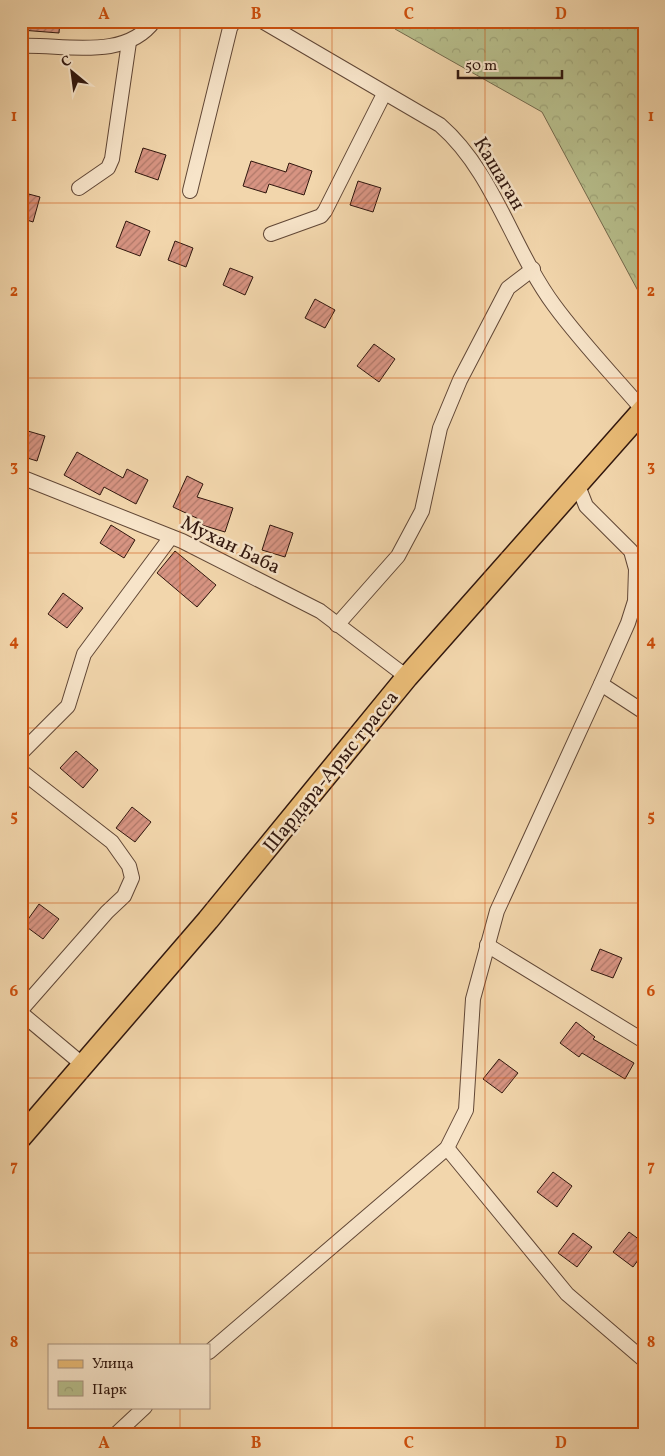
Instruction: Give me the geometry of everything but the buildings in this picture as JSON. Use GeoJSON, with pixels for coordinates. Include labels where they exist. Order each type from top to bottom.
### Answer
{"type":"FeatureCollection","features":[{"type":"Feature","properties":{"kind":"main road","name":"Шардара-Арыс трасса"},"geometry":{"type":"LineString","coordinates":[[21,1137],[208,920],[407,677],[643,410]]}},
{"type":"Feature","properties":{"kind":"street"},"geometry":{"type":"LineString","coordinates":[[21,46],[109,46],[129,42],[154,21]]}},
{"type":"Feature","properties":{"kind":"street"},"geometry":{"type":"LineString","coordinates":[[190,191],[230,28],[234,21]]}},
{"type":"Feature","properties":{"kind":"street","name":"Кашаган"},"geometry":{"type":"LineString","coordinates":[[262,21],[440,125],[455,138],[472,159],[553,304],[643,410]]}},
{"type":"Feature","properties":{"kind":"street"},"geometry":{"type":"LineString","coordinates":[[79,188],[108,168],[112,159],[129,42]]}},
{"type":"Feature","properties":{"kind":"street"},"geometry":{"type":"LineString","coordinates":[[271,234],[320,216],[325,211],[384,94]]}},
{"type":"Feature","properties":{"kind":"street"},"geometry":{"type":"LineString","coordinates":[[337,625],[398,556],[422,511],[440,428],[460,380],[508,288],[533,269]]}},
{"type":"Feature","properties":{"kind":"street","name":"Мухан Баба"},"geometry":{"type":"LineString","coordinates":[[21,477],[171,537],[320,611],[407,677]]}},
{"type":"Feature","properties":{"kind":"street"},"geometry":{"type":"LineString","coordinates":[[210,1351],[447,1148],[466,1110],[473,999],[497,911],[601,684],[628,623],[635,601],[638,551],[586,506],[577,483]]}},
{"type":"Feature","properties":{"kind":"street"},"geometry":{"type":"LineString","coordinates":[[21,753],[68,706],[84,654],[171,537]]}},
{"type":"Feature","properties":{"kind":"street"},"geometry":{"type":"LineString","coordinates":[[601,684],[644,712]]}},
{"type":"Feature","properties":{"kind":"street"},"geometry":{"type":"LineString","coordinates":[[21,771],[112,842],[129,866],[132,878],[124,896],[107,912],[21,1012],[82,1064]]}},
{"type":"Feature","properties":{"kind":"street"},"geometry":{"type":"LineString","coordinates":[[487,945],[644,1041]]}},
{"type":"Feature","properties":{"kind":"street"},"geometry":{"type":"LineString","coordinates":[[447,1148],[567,1294],[644,1360]]}},
{"type":"Feature","properties":{"kind":"street"},"geometry":{"type":"LineString","coordinates":[[115,1435],[144,1408]]}},
{"type":"Feature","properties":{"kind":"green space"},"geometry":{"type":"Polygon","coordinates":[[[400,21],[644,21],[644,302],[542,112],[395,29],[400,21]]]}}]}
